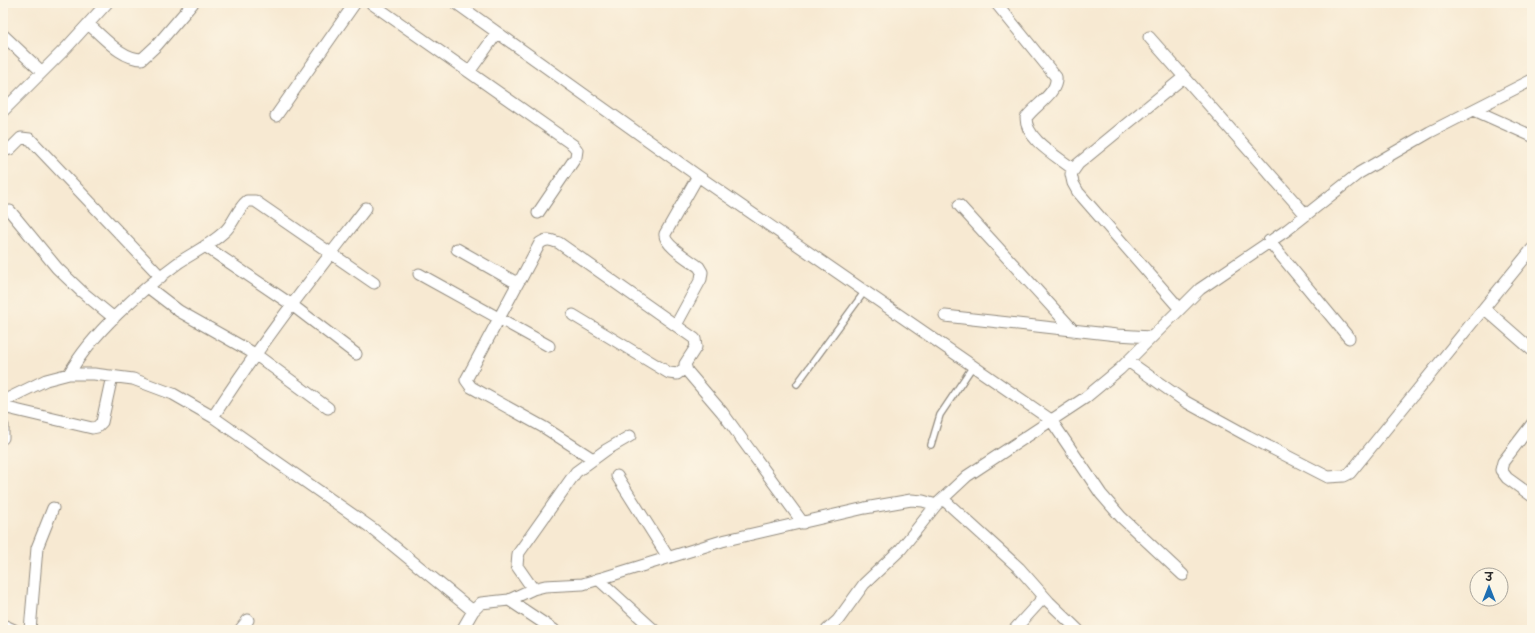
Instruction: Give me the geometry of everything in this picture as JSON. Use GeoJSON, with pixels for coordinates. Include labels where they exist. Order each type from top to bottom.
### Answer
{"type":"FeatureCollection","features":[{"type":"Feature","properties":{"kind":"street"},"geometry":{"type":"LineString","coordinates":[[3,111],[107,3]]}},
{"type":"Feature","properties":{"kind":"street"},"geometry":{"type":"LineString","coordinates":[[88,24],[124,54],[133,58],[142,58],[157,45],[193,3]]}},
{"type":"Feature","properties":{"kind":"street"},"geometry":{"type":"LineString","coordinates":[[276,116],[355,3]]}},
{"type":"Feature","properties":{"kind":"street"},"geometry":{"type":"LineString","coordinates":[[371,3],[573,145],[577,150],[576,157],[538,213]]}},
{"type":"Feature","properties":{"kind":"street"},"geometry":{"type":"LineString","coordinates":[[456,3],[698,176],[1051,420],[1090,480],[1121,517],[1184,575]]}},
{"type":"Feature","properties":{"kind":"street"},"geometry":{"type":"LineString","coordinates":[[996,3],[1053,71],[1056,77],[1057,83],[1053,90],[1026,118],[1029,131],[1073,169]]}},
{"type":"Feature","properties":{"kind":"street"},"geometry":{"type":"LineString","coordinates":[[469,72],[497,33]]}},
{"type":"Feature","properties":{"kind":"street"},"geometry":{"type":"LineString","coordinates":[[3,35],[42,72]]}},
{"type":"Feature","properties":{"kind":"street"},"geometry":{"type":"LineString","coordinates":[[1149,37],[1306,214]]}},
{"type":"Feature","properties":{"kind":"street"},"geometry":{"type":"LineString","coordinates":[[1180,309],[1078,192],[1073,184],[1071,174],[1073,169],[1184,77]]}},
{"type":"Feature","properties":{"kind":"street"},"geometry":{"type":"LineString","coordinates":[[827,630],[838,620],[864,584],[901,549],[940,502],[967,476],[1085,398],[1132,357],[1200,289],[1269,241],[1359,173],[1430,132],[1532,80]]}},
{"type":"Feature","properties":{"kind":"street"},"geometry":{"type":"LineString","coordinates":[[1474,110],[1532,136]]}},
{"type":"Feature","properties":{"kind":"street"},"geometry":{"type":"LineString","coordinates":[[3,151],[10,149],[21,138],[30,139],[161,277]]}},
{"type":"Feature","properties":{"kind":"street"},"geometry":{"type":"LineString","coordinates":[[676,325],[701,279],[702,272],[699,267],[668,243],[664,234],[698,176]]}},
{"type":"Feature","properties":{"kind":"street"},"geometry":{"type":"LineString","coordinates":[[69,374],[79,356],[114,318],[161,277],[229,228],[244,203],[250,200],[254,201],[374,284]]}},
{"type":"Feature","properties":{"kind":"street"},"geometry":{"type":"LineString","coordinates":[[959,205],[1074,331]]}},
{"type":"Feature","properties":{"kind":"street"},"geometry":{"type":"LineString","coordinates":[[214,417],[254,354],[366,208]]}},
{"type":"Feature","properties":{"kind":"street"},"geometry":{"type":"LineString","coordinates":[[10,211],[57,268],[81,291],[114,318]]}},
{"type":"Feature","properties":{"kind":"street"},"geometry":{"type":"LineString","coordinates":[[593,459],[545,428],[468,383],[467,376],[540,243],[544,240],[550,239],[559,243],[695,339],[697,344],[685,362],[685,368],[722,412],[803,523]]}},
{"type":"Feature","properties":{"kind":"street"},"geometry":{"type":"LineString","coordinates":[[1269,241],[1349,338]]}},
{"type":"Feature","properties":{"kind":"street"},"geometry":{"type":"LineString","coordinates":[[204,246],[292,305],[356,354]]}},
{"type":"Feature","properties":{"kind":"street"},"geometry":{"type":"LineString","coordinates":[[457,249],[513,281],[519,281]]}},
{"type":"Feature","properties":{"kind":"street"},"geometry":{"type":"LineString","coordinates":[[1132,357],[1186,402],[1328,477],[1344,476],[1352,469],[1532,249]]}},
{"type":"Feature","properties":{"kind":"street"},"geometry":{"type":"LineString","coordinates":[[419,274],[549,346]]}},
{"type":"Feature","properties":{"kind":"street"},"geometry":{"type":"LineString","coordinates":[[149,288],[179,311],[254,354],[328,408]]}},
{"type":"Feature","properties":{"kind":"street"},"geometry":{"type":"LineString","coordinates":[[1484,308],[1532,350]]}},
{"type":"Feature","properties":{"kind":"street"},"geometry":{"type":"LineString","coordinates":[[573,315],[669,373],[677,374],[685,368]]}},
{"type":"Feature","properties":{"kind":"street"},"geometry":{"type":"LineString","coordinates":[[944,316],[1074,331],[1151,337]]}},
{"type":"Feature","properties":{"kind":"street"},"geometry":{"type":"LineString","coordinates":[[3,401],[46,380],[69,374],[112,376],[133,379],[156,386],[214,417],[373,528],[473,611]]}},
{"type":"Feature","properties":{"kind":"street"},"geometry":{"type":"LineString","coordinates":[[3,407],[92,428],[97,427],[102,422],[112,376]]}},
{"type":"Feature","properties":{"kind":"street"},"geometry":{"type":"LineString","coordinates":[[1532,424],[1503,462],[1501,470],[1507,478],[1532,496]]}},
{"type":"Feature","properties":{"kind":"street"},"geometry":{"type":"LineString","coordinates":[[3,426],[3,438]]}},
{"type":"Feature","properties":{"kind":"street"},"geometry":{"type":"LineString","coordinates":[[533,589],[517,566],[518,554],[568,481],[576,472],[593,459],[630,436]]}},
{"type":"Feature","properties":{"kind":"street"},"geometry":{"type":"LineString","coordinates":[[617,476],[668,557]]}},
{"type":"Feature","properties":{"kind":"street"},"geometry":{"type":"LineString","coordinates":[[462,630],[477,606],[488,601],[509,600],[533,589],[545,586],[583,584],[737,537],[865,508],[911,500],[940,502],[1020,568],[1044,597],[1078,630]]}},
{"type":"Feature","properties":{"kind":"street"},"geometry":{"type":"LineString","coordinates":[[30,630],[36,548],[53,508]]}},
{"type":"Feature","properties":{"kind":"street"},"geometry":{"type":"LineString","coordinates":[[598,579],[654,630]]}},
{"type":"Feature","properties":{"kind":"street"},"geometry":{"type":"LineString","coordinates":[[1014,630],[1044,597]]}},
{"type":"Feature","properties":{"kind":"street"},"geometry":{"type":"LineString","coordinates":[[509,600],[554,630]]}},
{"type":"Feature","properties":{"kind":"street"},"geometry":{"type":"LineString","coordinates":[[240,630],[248,620]]}},
{"type":"Feature","properties":{"kind":"street"},"geometry":{"type":"LineString","coordinates":[[3,625],[14,630]]}},
{"type":"Feature","properties":{"kind":"lane"},"geometry":{"type":"LineString","coordinates":[[797,384],[865,291]]}},
{"type":"Feature","properties":{"kind":"lane"},"geometry":{"type":"LineString","coordinates":[[931,445],[940,415],[973,366]]}}]}
